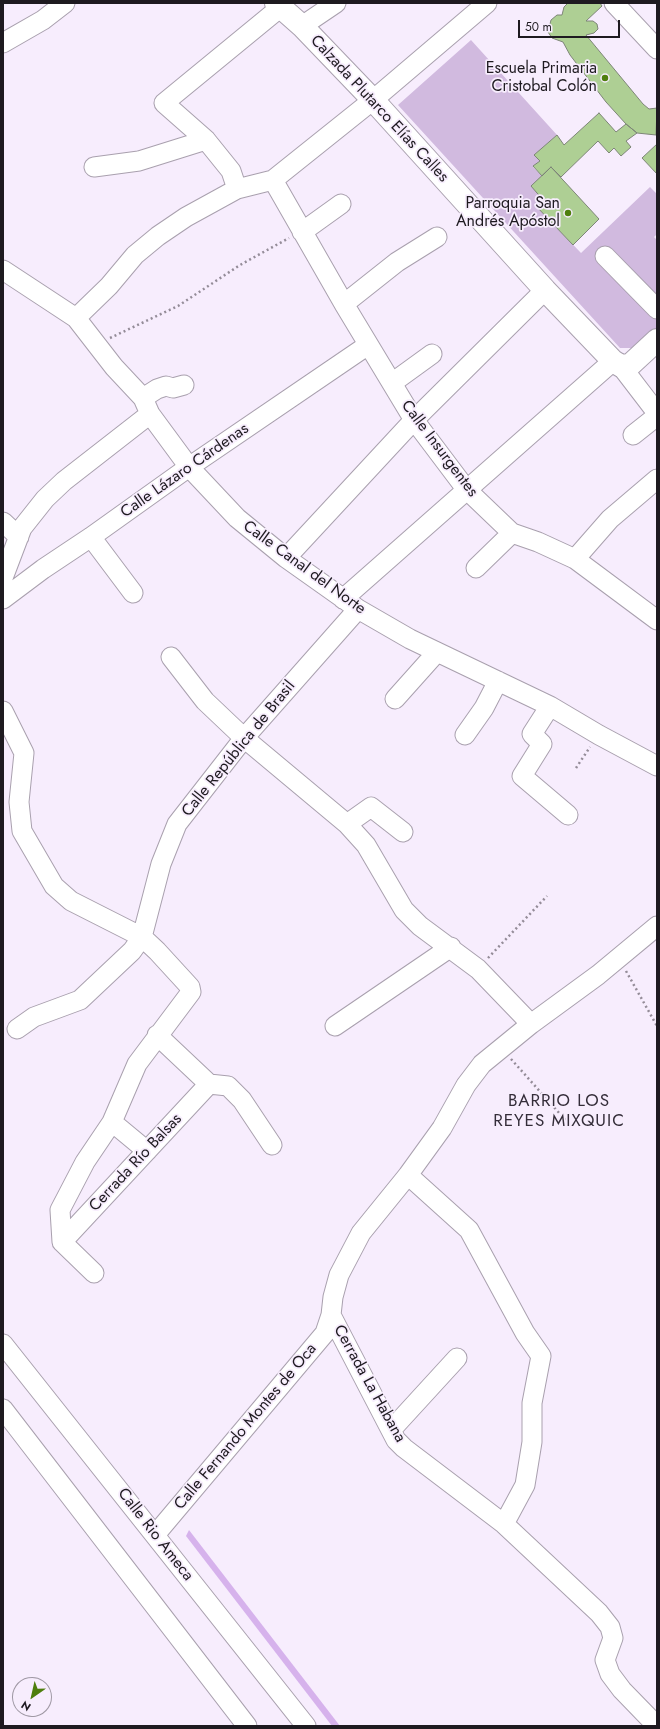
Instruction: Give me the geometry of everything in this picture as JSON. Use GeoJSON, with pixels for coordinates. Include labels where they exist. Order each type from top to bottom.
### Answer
{"type":"FeatureCollection","features":[{"type":"Feature","properties":{"kind":"main road","name":"Calzada Plutarco Elías Calles"},"geometry":{"type":"LineString","coordinates":[[279,5],[302,26],[373,100],[545,290],[617,363]]}},
{"type":"Feature","properties":{"kind":"main road"},"geometry":{"type":"LineString","coordinates":[[617,363],[630,365],[657,340]]}},
{"type":"Feature","properties":{"kind":"street"},"geometry":{"type":"LineString","coordinates":[[3,43],[43,20],[65,3]]}},
{"type":"Feature","properties":{"kind":"street"},"geometry":{"type":"LineString","coordinates":[[302,26],[336,3]]}},
{"type":"Feature","properties":{"kind":"street"},"geometry":{"type":"LineString","coordinates":[[76,318],[108,286],[135,255],[158,236],[186,217],[237,189],[273,180],[373,100],[488,3]]}},
{"type":"Feature","properties":{"kind":"street"},"geometry":{"type":"LineString","coordinates":[[614,3],[657,49]]}},
{"type":"Feature","properties":{"kind":"street"},"geometry":{"type":"LineString","coordinates":[[237,189],[231,171],[206,140],[164,103],[279,5]]}},
{"type":"Feature","properties":{"kind":"street"},"geometry":{"type":"LineString","coordinates":[[94,167],[139,161],[206,140]]}},
{"type":"Feature","properties":{"kind":"street","name":"Calle Insurgentes"},"geometry":{"type":"LineString","coordinates":[[273,180],[368,345],[414,420],[466,489],[512,533],[538,542],[575,559],[657,620]]}},
{"type":"Feature","properties":{"kind":"street"},"geometry":{"type":"LineString","coordinates":[[302,232],[341,204]]}},
{"type":"Feature","properties":{"kind":"street"},"geometry":{"type":"LineString","coordinates":[[344,304],[397,262],[437,237]]}},
{"type":"Feature","properties":{"kind":"street"},"geometry":{"type":"LineString","coordinates":[[605,256],[657,309]]}},
{"type":"Feature","properties":{"kind":"street","name":"Calle Canal del Norte"},"geometry":{"type":"LineString","coordinates":[[4,273],[76,318],[147,406],[189,467],[237,518],[286,558],[350,604],[437,652],[550,706],[599,735],[657,766]]}},
{"type":"Feature","properties":{"kind":"street"},"geometry":{"type":"LineString","coordinates":[[286,558],[414,420],[545,290]]}},
{"type":"Feature","properties":{"kind":"street","name":"Calle Lázaro Cárdenas"},"geometry":{"type":"LineString","coordinates":[[3,599],[43,569],[91,537],[189,467],[368,345]]}},
{"type":"Feature","properties":{"kind":"street"},"geometry":{"type":"LineString","coordinates":[[392,383],[432,354]]}},
{"type":"Feature","properties":{"kind":"street","name":"Calzada Plutarco Elías Calles"},"geometry":{"type":"LineString","coordinates":[[617,363],[657,413]]}},
{"type":"Feature","properties":{"kind":"street","name":"Calle República de Brasil"},"geometry":{"type":"LineString","coordinates":[[16,1029],[34,1017],[80,1000],[132,951],[142,937],[161,864],[178,824],[350,604],[466,489],[617,363]]}},
{"type":"Feature","properties":{"kind":"street"},"geometry":{"type":"LineString","coordinates":[[3,578],[22,528],[45,499],[147,406],[162,388],[166,386],[173,388],[184,385]]}},
{"type":"Feature","properties":{"kind":"street"},"geometry":{"type":"LineString","coordinates":[[633,435],[657,416]]}},
{"type":"Feature","properties":{"kind":"street"},"geometry":{"type":"LineString","coordinates":[[575,559],[610,519],[657,479]]}},
{"type":"Feature","properties":{"kind":"street"},"geometry":{"type":"LineString","coordinates":[[3,522],[19,537]]}},
{"type":"Feature","properties":{"kind":"street"},"geometry":{"type":"LineString","coordinates":[[476,568],[512,533]]}},
{"type":"Feature","properties":{"kind":"street"},"geometry":{"type":"LineString","coordinates":[[91,537],[133,593]]}},
{"type":"Feature","properties":{"kind":"street"},"geometry":{"type":"LineString","coordinates":[[395,699],[437,652]]}},
{"type":"Feature","properties":{"kind":"street"},"geometry":{"type":"LineString","coordinates":[[171,657],[205,701],[244,738],[347,824],[366,845],[404,910],[420,926],[451,947],[478,969],[531,1024],[598,975],[618,956],[657,926]]}},
{"type":"Feature","properties":{"kind":"street"},"geometry":{"type":"LineString","coordinates":[[465,735],[484,708],[498,681]]}},
{"type":"Feature","properties":{"kind":"street"},"geometry":{"type":"LineString","coordinates":[[550,706],[532,734],[542,744],[522,776],[568,815]]}},
{"type":"Feature","properties":{"kind":"street"},"geometry":{"type":"LineString","coordinates":[[3,711],[24,753],[19,802],[22,831],[54,886],[71,902],[142,937],[162,956],[190,987],[192,992],[190,997],[157,1035],[137,1064],[112,1122],[85,1162],[60,1210],[62,1242],[94,1273]]}},
{"type":"Feature","properties":{"kind":"street"},"geometry":{"type":"LineString","coordinates":[[347,824],[371,807],[403,832]]}},
{"type":"Feature","properties":{"kind":"street"},"geometry":{"type":"LineString","coordinates":[[336,1026],[451,947]]}},
{"type":"Feature","properties":{"kind":"street","name":"Cerrada La Habana"},"geometry":{"type":"LineString","coordinates":[[531,1024],[482,1064],[466,1085],[442,1128],[408,1176],[361,1233],[340,1275],[332,1297],[331,1315],[392,1429],[396,1440],[404,1448],[504,1524],[599,1613],[610,1627],[613,1638],[606,1660],[610,1674],[622,1690],[655,1724]]}},
{"type":"Feature","properties":{"kind":"street"},"geometry":{"type":"LineString","coordinates":[[157,1035],[209,1084],[228,1086],[242,1100],[272,1145]]}},
{"type":"Feature","properties":{"kind":"street","name":"Cerrada Río Balsas"},"geometry":{"type":"LineString","coordinates":[[62,1242],[209,1084]]}},
{"type":"Feature","properties":{"kind":"street"},"geometry":{"type":"LineString","coordinates":[[112,1122],[147,1150]]}},
{"type":"Feature","properties":{"kind":"street"},"geometry":{"type":"LineString","coordinates":[[408,1176],[469,1230],[525,1333],[541,1356],[532,1403],[532,1442],[525,1485],[504,1524]]}},
{"type":"Feature","properties":{"kind":"street","name":"Calle Fernando Montes de Oca"},"geometry":{"type":"LineString","coordinates":[[155,1536],[325,1333],[331,1315]]}},
{"type":"Feature","properties":{"kind":"street","name":"Calle Rio Ameca"},"geometry":{"type":"LineString","coordinates":[[3,1344],[306,1726]]}},
{"type":"Feature","properties":{"kind":"street"},"geometry":{"type":"LineString","coordinates":[[392,1429],[456,1358]]}},
{"type":"Feature","properties":{"kind":"street"},"geometry":{"type":"LineString","coordinates":[[3,1409],[247,1726]]}},
{"type":"Feature","properties":{"kind":"path"},"geometry":{"type":"LineString","coordinates":[[98,344],[178,306],[246,262],[302,232]]}},
{"type":"Feature","properties":{"kind":"path"},"geometry":{"type":"LineString","coordinates":[[576,768],[599,735]]}},
{"type":"Feature","properties":{"kind":"path"},"geometry":{"type":"LineString","coordinates":[[478,969],[547,896]]}},
{"type":"Feature","properties":{"kind":"path"},"geometry":{"type":"LineString","coordinates":[[618,956],[657,1026]]}},
{"type":"Feature","properties":{"kind":"path"},"geometry":{"type":"LineString","coordinates":[[502,1048],[569,1124]]}},
{"type":"Feature","properties":{"kind":"shaded area"},"geometry":{"type":"Polygon","coordinates":[[[471,40],[557,135],[535,155],[540,161],[533,167],[542,176],[543,200],[536,206],[581,253],[650,187],[657,194],[657,234],[654,237],[657,240],[657,328],[635,348],[620,348],[398,105],[471,40]]]}},
{"type":"Feature","properties":{"kind":"shaded area"},"geometry":{"type":"Polygon","coordinates":[[[189,1530],[340,1726],[332,1726],[186,1536],[189,1530]]]}},
{"type":"Feature","properties":{"kind":"building","name":"Escuela Primaria Cristobal Colón"},"geometry":{"type":"Polygon","coordinates":[[[568,3],[600,3],[602,6],[586,21],[593,21],[597,24],[598,29],[594,33],[586,35],[643,104],[649,109],[657,108],[656,135],[637,133],[626,124],[606,102],[570,55],[563,42],[552,38],[548,32],[551,20],[557,15],[562,15],[564,7],[568,3]]]}},
{"type":"Feature","properties":{"kind":"building"},"geometry":{"type":"Polygon","coordinates":[[[599,113],[616,132],[626,124],[637,133],[626,141],[631,147],[621,156],[614,148],[609,153],[598,141],[561,177],[551,167],[542,176],[533,166],[540,161],[534,155],[557,135],[564,145],[599,113]]]}},
{"type":"Feature","properties":{"kind":"building"},"geometry":{"type":"Polygon","coordinates":[[[657,144],[657,174],[642,158],[657,144]]]}},
{"type":"Feature","properties":{"kind":"building","name":"Parroquia San Andrés Apóstol"},"geometry":{"type":"Polygon","coordinates":[[[551,167],[599,219],[573,245],[536,206],[543,200],[531,186],[551,167]]]}},
{"type":"Feature","properties":{"kind":"place","name":"Escuela Primaria Cristobal Colón"},"geometry":{"type":"Point","coordinates":[605,78]}},
{"type":"Feature","properties":{"kind":"place","name":"Parroquia San Andrés Apóstol"},"geometry":{"type":"Point","coordinates":[568,213]}},
{"type":"Feature","properties":{"kind":"district","name":"BARRIO LOS REYES MIXQUIC"},"geometry":{"type":"Point","coordinates":[559,1112]}}]}
